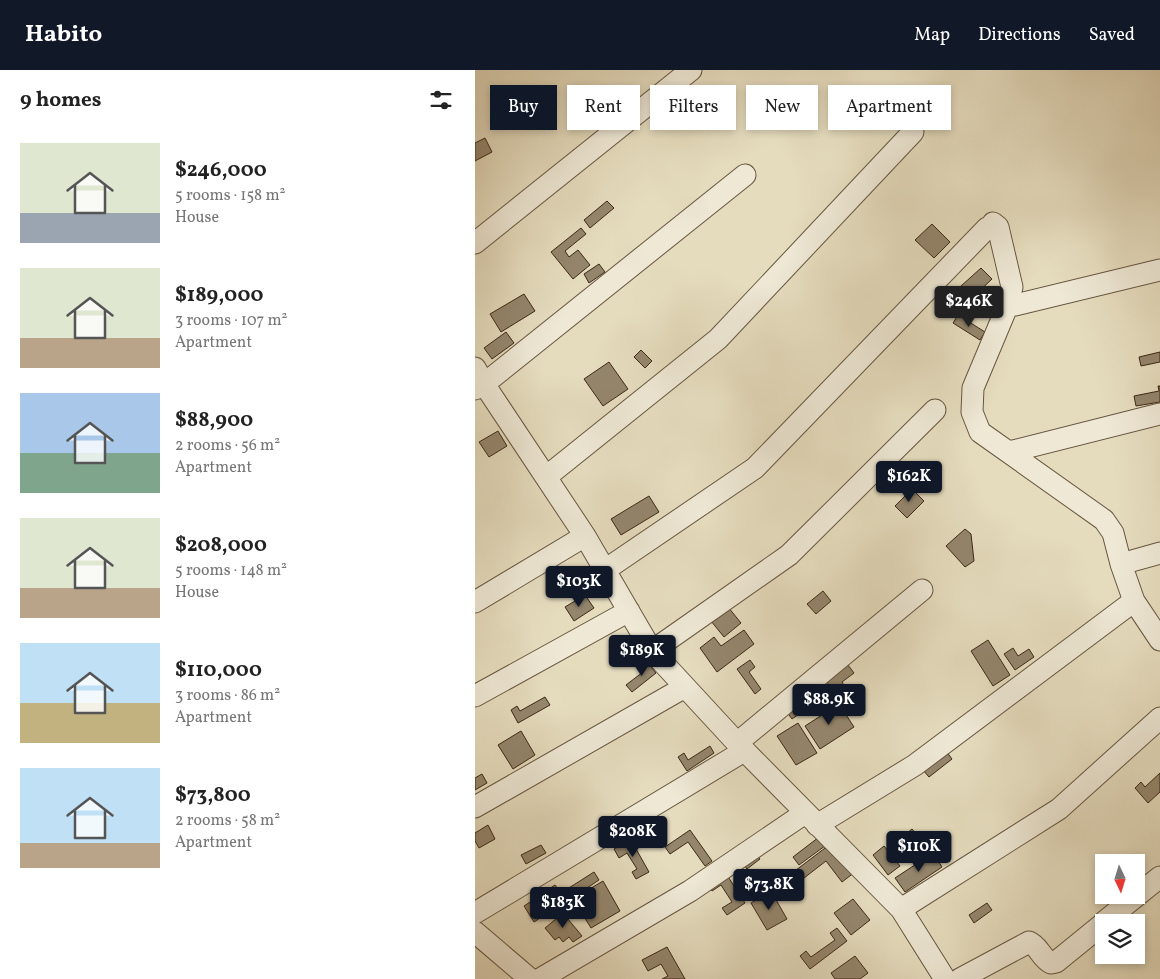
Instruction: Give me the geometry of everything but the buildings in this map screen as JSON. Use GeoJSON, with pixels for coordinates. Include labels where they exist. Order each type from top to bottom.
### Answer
{"type":"FeatureCollection","features":[{"type":"Feature","properties":{"kind":"street"},"geometry":{"type":"LineString","coordinates":[[475,243],[691,70]]}},
{"type":"Feature","properties":{"kind":"street"},"geometry":{"type":"LineString","coordinates":[[546,477],[718,339],[913,132]]}},
{"type":"Feature","properties":{"kind":"street"},"geometry":{"type":"LineString","coordinates":[[745,175],[478,380],[585,536],[652,650],[740,747],[901,909],[945,979]]}},
{"type":"Feature","properties":{"kind":"street"},"geometry":{"type":"LineString","coordinates":[[605,570],[755,468],[990,225],[998,227],[1012,287],[1007,307],[973,388],[972,412],[980,432],[1104,520],[1113,533],[1121,564],[1134,601],[1160,640]]}},
{"type":"Feature","properties":{"kind":"street"},"geometry":{"type":"LineString","coordinates":[[1015,305],[1160,270]]}},
{"type":"Feature","properties":{"kind":"street"},"geometry":{"type":"LineString","coordinates":[[652,650],[789,555],[935,410]]}},
{"type":"Feature","properties":{"kind":"street"},"geometry":{"type":"LineString","coordinates":[[1009,452],[1160,414]]}},
{"type":"Feature","properties":{"kind":"street"},"geometry":{"type":"LineString","coordinates":[[475,602],[585,536]]}},
{"type":"Feature","properties":{"kind":"street"},"geometry":{"type":"LineString","coordinates":[[1121,564],[1160,553]]}},
{"type":"Feature","properties":{"kind":"street"},"geometry":{"type":"LineString","coordinates":[[475,913],[740,747],[922,590]]}},
{"type":"Feature","properties":{"kind":"street"},"geometry":{"type":"LineString","coordinates":[[540,979],[811,819],[915,765],[1134,601]]}},
{"type":"Feature","properties":{"kind":"street"},"geometry":{"type":"LineString","coordinates":[[475,696],[629,611]]}},
{"type":"Feature","properties":{"kind":"street"},"geometry":{"type":"LineString","coordinates":[[475,807],[685,687]]}},
{"type":"Feature","properties":{"kind":"street"},"geometry":{"type":"LineString","coordinates":[[901,909],[1059,809],[1160,718]]}},
{"type":"Feature","properties":{"kind":"street"},"geometry":{"type":"LineString","coordinates":[[1115,914],[1160,877]]}},
{"type":"Feature","properties":{"kind":"street"},"geometry":{"type":"LineString","coordinates":[[960,979],[1029,942],[1034,944],[1047,961],[1051,963],[1057,962],[1095,930]]}},
{"type":"Feature","properties":{"kind":"street"},"geometry":{"type":"LineString","coordinates":[[475,932],[530,979]]}}]}
